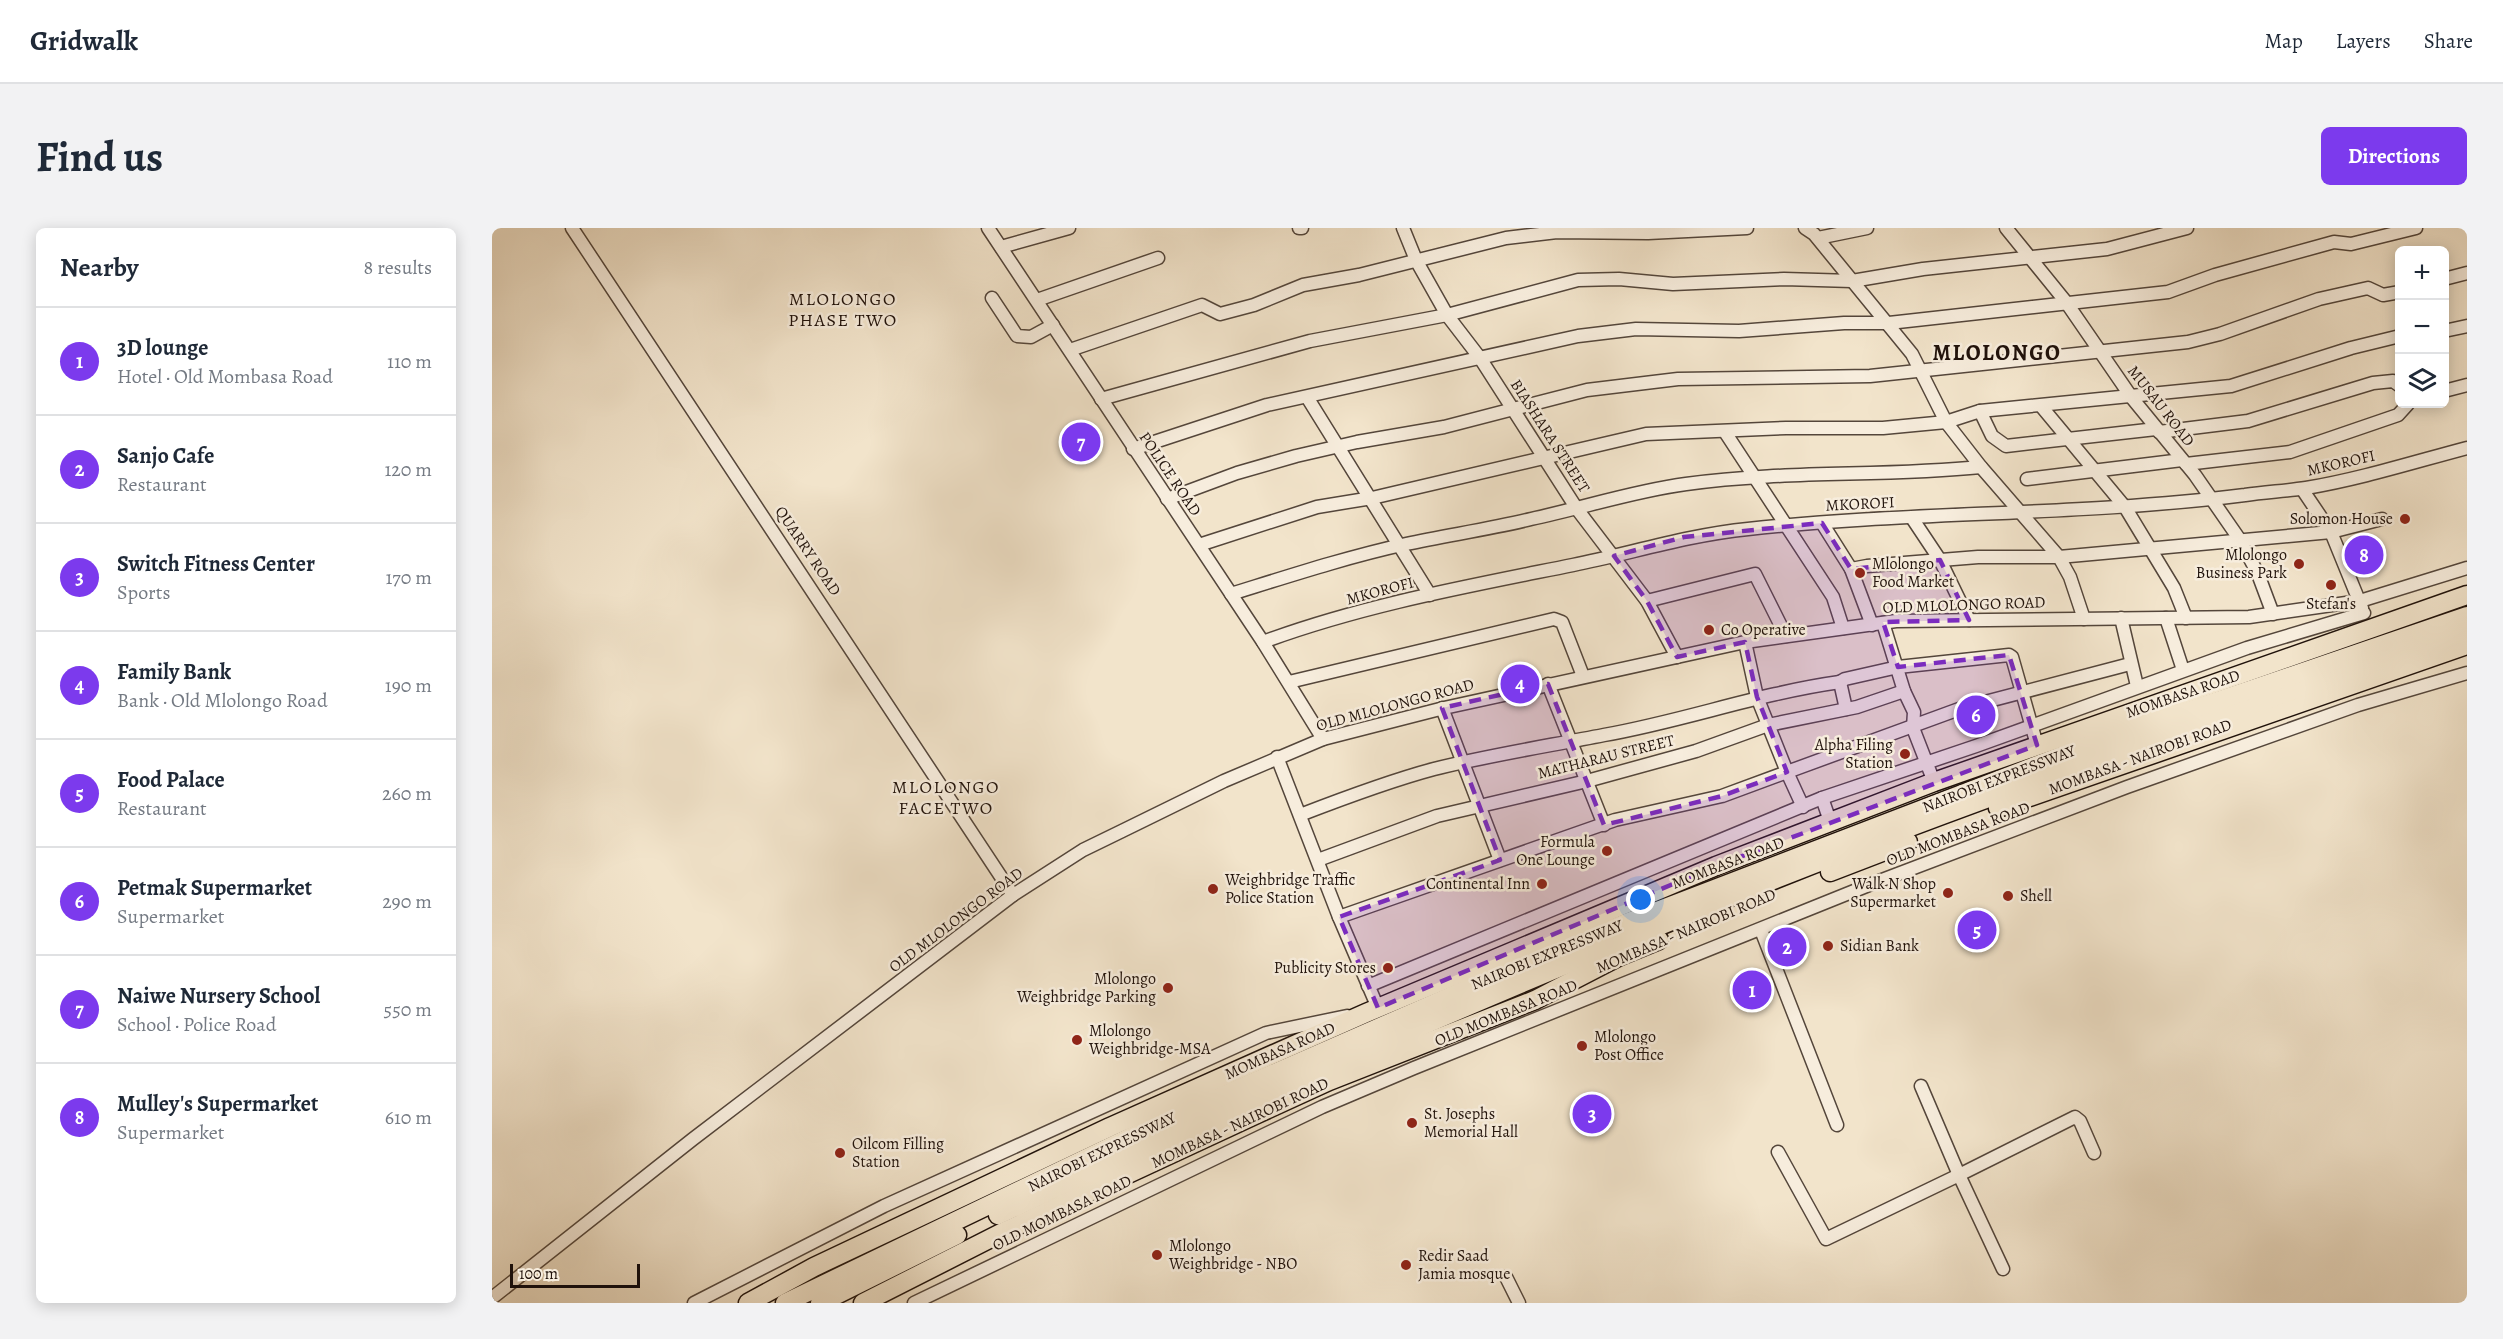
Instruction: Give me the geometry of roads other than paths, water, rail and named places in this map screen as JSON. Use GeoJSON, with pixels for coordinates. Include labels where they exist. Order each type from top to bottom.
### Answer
{"type":"FeatureCollection","features":[{"type":"Feature","properties":{"kind":"highway","name":"MOMBASA ROAD"},"geometry":{"type":"LineString","coordinates":[[748,1303],[814,1268],[1110,1126],[1372,1010],[1716,866],[1831,824],[1934,782],[2037,746],[2364,614],[2467,595]]}},
{"type":"Feature","properties":{"kind":"highway","name":"NAIROBI EXPRESSWAY"},"geometry":{"type":"LineString","coordinates":[[785,1303],[1151,1128],[1562,948],[2103,740],[2467,616]]}},
{"type":"Feature","properties":{"kind":"highway","name":"NAIROBI EXPRESSWAY"},"geometry":{"type":"LineString","coordinates":[[820,1303],[984,1221],[1253,1098],[1618,943],[1859,847],[2149,738],[2467,631]]}},
{"type":"Feature","properties":{"kind":"highway","name":"MOMBASA - NAIROBI ROAD"},"geometry":{"type":"LineString","coordinates":[[863,1303],[1001,1233],[1267,1109],[1329,1081],[1535,1000],[1630,951],[1961,821],[2467,645]]}},
{"type":"Feature","properties":{"kind":"street","name":"QUARRY ROAD"},"geometry":{"type":"LineString","coordinates":[[572,228],[1013,895]]}},
{"type":"Feature","properties":{"kind":"street","name":"POLICE ROAD"},"geometry":{"type":"LineString","coordinates":[[988,228],[1263,642],[1323,739]]}},
{"type":"Feature","properties":{"kind":"street"},"geometry":{"type":"LineString","coordinates":[[1001,247],[1069,228]]}},
{"type":"Feature","properties":{"kind":"street","name":"BIASHARA STREET"},"geometry":{"type":"LineString","coordinates":[[1403,228],[1416,260],[1448,315],[1480,358],[1577,509],[1647,601],[1677,657]]}},
{"type":"Feature","properties":{"kind":"street"},"geometry":{"type":"LineString","coordinates":[[1070,350],[1194,307],[1202,305],[1220,314],[1303,285],[1482,243],[1536,234],[1648,233],[1747,228]]}},
{"type":"Feature","properties":{"kind":"street"},"geometry":{"type":"LineString","coordinates":[[1805,228],[1818,238],[1889,323],[1922,370],[1946,422],[1981,467],[2059,557],[2070,577],[2084,619]]}},
{"type":"Feature","properties":{"kind":"street"},"geometry":{"type":"LineString","coordinates":[[1818,238],[1868,228]]}},
{"type":"Feature","properties":{"kind":"street","name":"MUSAU ROAD"},"geometry":{"type":"LineString","coordinates":[[2006,228],[2066,302],[2132,398],[2184,462],[2240,540],[2258,574],[2273,614]]}},
{"type":"Feature","properties":{"kind":"street"},"geometry":{"type":"LineString","coordinates":[[1101,399],[1310,341],[1448,315],[1578,280],[1619,279],[1672,284],[1784,279],[1852,281],[1923,268],[2032,258],[2135,244],[2187,228]]}},
{"type":"Feature","properties":{"kind":"street"},"geometry":{"type":"LineString","coordinates":[[1133,448],[1268,405],[1578,336],[1636,329],[1739,331],[1844,323],[1889,323],[2168,292],[2215,275],[2334,242],[2351,244],[2416,228]]}},
{"type":"Feature","properties":{"kind":"street"},"geometry":{"type":"LineString","coordinates":[[1036,300],[1158,258]]}},
{"type":"Feature","properties":{"kind":"street"},"geometry":{"type":"LineString","coordinates":[[2449,278],[2467,273]]}},
{"type":"Feature","properties":{"kind":"street"},"geometry":{"type":"LineString","coordinates":[[1167,499],[1237,473],[1338,446],[1444,427],[1587,390],[1678,378],[1870,376],[2188,342],[2220,334],[2319,299],[2367,288],[2383,295],[2395,293]]}},
{"type":"Feature","properties":{"kind":"street"},"geometry":{"type":"LineString","coordinates":[[992,298],[1017,336],[1031,337],[1053,325]]}},
{"type":"Feature","properties":{"kind":"street"},"geometry":{"type":"LineString","coordinates":[[2449,330],[2467,326]]}},
{"type":"Feature","properties":{"kind":"street"},"geometry":{"type":"LineString","coordinates":[[1199,545],[1317,507],[1372,498],[1646,434],[1786,428],[1883,428],[1946,422],[1980,411],[2132,398],[2231,386],[2351,348],[2395,337]]}},
{"type":"Feature","properties":{"kind":"street"},"geometry":{"type":"LineString","coordinates":[[1980,411],[1992,436],[2006,446],[2248,421],[2373,382],[2395,382]]}},
{"type":"Feature","properties":{"kind":"street"},"geometry":{"type":"LineString","coordinates":[[2449,390],[2467,386]]}},
{"type":"Feature","properties":{"kind":"street"},"geometry":{"type":"LineString","coordinates":[[1307,397],[1372,498],[1430,595]]}},
{"type":"Feature","properties":{"kind":"street"},"geometry":{"type":"LineString","coordinates":[[2040,406],[2124,507],[2174,588],[2186,618]]}},
{"type":"Feature","properties":{"kind":"street"},"geometry":{"type":"LineString","coordinates":[[2027,479],[2290,452],[2398,415],[2404,408]]}},
{"type":"Feature","properties":{"kind":"street"},"geometry":{"type":"LineString","coordinates":[[1725,432],[1833,597],[1843,628]]}},
{"type":"Feature","properties":{"kind":"street","name":"MKOROFI"},"geometry":{"type":"LineString","coordinates":[[1263,642],[1293,631],[1430,595],[1614,556],[1684,537],[1787,525],[2124,507],[2302,489],[2467,448]]}},
{"type":"Feature","properties":{"kind":"street"},"geometry":{"type":"LineString","coordinates":[[1231,594],[1322,565],[1577,509],[1629,494],[1684,484],[1752,476],[1892,471],[1930,472],[1981,467]]}},
{"type":"Feature","properties":{"kind":"street"},"geometry":{"type":"LineString","coordinates":[[1368,986],[1822,798],[2183,670],[2364,614],[2331,532],[2302,489]]}},
{"type":"Feature","properties":{"kind":"street"},"geometry":{"type":"LineString","coordinates":[[1912,518],[1940,560],[1969,620]]}},
{"type":"Feature","properties":{"kind":"street"},"geometry":{"type":"LineString","coordinates":[[1851,570],[1867,566],[1940,560],[2059,557],[2331,532],[2382,519]]}},
{"type":"Feature","properties":{"kind":"street"},"geometry":{"type":"LineString","coordinates":[[1822,523],[1851,570],[1898,667],[1904,691],[1914,712],[1913,728],[1934,782]]}},
{"type":"Feature","properties":{"kind":"street","name":"OLD MLOLONGO ROAD"},"geometry":{"type":"LineString","coordinates":[[493,1298],[693,1139],[1013,895],[1083,850],[1277,757],[1323,739],[1442,708],[1745,642],[1878,624],[1969,620],[2364,614],[2467,568]]}},
{"type":"Feature","properties":{"kind":"street"},"geometry":{"type":"LineString","coordinates":[[1647,601],[1755,574],[1786,636]]}},
{"type":"Feature","properties":{"kind":"street"},"geometry":{"type":"LineString","coordinates":[[2121,618],[2137,686]]}},
{"type":"Feature","properties":{"kind":"street"},"geometry":{"type":"LineString","coordinates":[[2166,618],[2183,670]]}},
{"type":"Feature","properties":{"kind":"street"},"geometry":{"type":"LineString","coordinates":[[1289,682],[1554,619],[1562,622],[1568,632],[1583,676]]}},
{"type":"Feature","properties":{"kind":"street"},"geometry":{"type":"LineString","coordinates":[[1745,642],[1757,697],[1803,807]]}},
{"type":"Feature","properties":{"kind":"street","name":"MATHARAU STREET"},"geometry":{"type":"LineString","coordinates":[[1300,814],[1409,777],[1569,740],[1604,735],[1719,710],[1757,697],[1840,682],[1898,667],[2009,655],[2012,657],[2022,693]]}},
{"type":"Feature","properties":{"kind":"street"},"geometry":{"type":"LineString","coordinates":[[1339,917],[1637,814],[1722,796],[1913,728],[1962,708],[2130,664]]}},
{"type":"Feature","properties":{"kind":"street","name":"OLD MOMBASA ROAD"},"geometry":{"type":"LineString","coordinates":[[914,1303],[1341,1099],[1761,930],[2127,787],[2358,705],[2467,673]]}},
{"type":"Feature","properties":{"kind":"street"},"geometry":{"type":"LineString","coordinates":[[1840,682],[1846,709]]}},
{"type":"Feature","properties":{"kind":"street"},"geometry":{"type":"LineString","coordinates":[[1548,684],[1604,825]]}},
{"type":"Feature","properties":{"kind":"street","name":"MATHARAU STREET"},"geometry":{"type":"LineString","coordinates":[[1318,860],[1404,826],[1587,781],[1696,751],[1768,725],[1846,709],[1904,691]]}},
{"type":"Feature","properties":{"kind":"street"},"geometry":{"type":"LineString","coordinates":[[2022,693],[2029,725],[2037,746]]}},
{"type":"Feature","properties":{"kind":"street"},"geometry":{"type":"LineString","coordinates":[[1442,708],[1500,860]]}},
{"type":"Feature","properties":{"kind":"street"},"geometry":{"type":"LineString","coordinates":[[694,1303],[884,1206],[1257,1037],[1282,1028],[1372,1010],[1368,986],[1277,757]]}},
{"type":"Feature","properties":{"kind":"street"},"geometry":{"type":"LineString","coordinates":[[1822,798],[1831,824]]}},
{"type":"Feature","properties":{"kind":"street"},"geometry":{"type":"LineString","coordinates":[[1761,930],[1837,1125]]}},
{"type":"Feature","properties":{"kind":"street"},"geometry":{"type":"LineString","coordinates":[[1921,1086],[2003,1269]]}},
{"type":"Feature","properties":{"kind":"street"},"geometry":{"type":"LineString","coordinates":[[1778,1152],[1826,1239],[2075,1117],[2080,1121],[2094,1153]]}},
{"type":"Feature","properties":{"kind":"street"},"geometry":{"type":"LineString","coordinates":[[1506,1277],[1519,1303]]}},
{"type":"Feature","properties":{"kind":"place","name":"Naiwe Nursery School"},"geometry":{"type":"Point","coordinates":[1081,442]}},
{"type":"Feature","properties":{"kind":"place","name":"Solomon House"},"geometry":{"type":"Point","coordinates":[2405,519]}},
{"type":"Feature","properties":{"kind":"place","name":"Mulley's Supermarket"},"geometry":{"type":"Point","coordinates":[2364,555]}},
{"type":"Feature","properties":{"kind":"place","name":"Mlolongo Business Park"},"geometry":{"type":"Point","coordinates":[2299,564]}},
{"type":"Feature","properties":{"kind":"place","name":"Mlolongo Food Market"},"geometry":{"type":"Point","coordinates":[1860,573]}},
{"type":"Feature","properties":{"kind":"place","name":"Stefan's"},"geometry":{"type":"Point","coordinates":[2331,585]}},
{"type":"Feature","properties":{"kind":"place","name":"Co Operative"},"geometry":{"type":"Point","coordinates":[1709,630]}},
{"type":"Feature","properties":{"kind":"place","name":"Family Bank"},"geometry":{"type":"Point","coordinates":[1520,684]}},
{"type":"Feature","properties":{"kind":"place","name":"Petmak Supermarket"},"geometry":{"type":"Point","coordinates":[1976,715]}},
{"type":"Feature","properties":{"kind":"place","name":"Alpha Filing Station"},"geometry":{"type":"Point","coordinates":[1905,754]}},
{"type":"Feature","properties":{"kind":"place","name":"Formula One Lounge"},"geometry":{"type":"Point","coordinates":[1607,851]}},
{"type":"Feature","properties":{"kind":"place","name":"Continental Inn"},"geometry":{"type":"Point","coordinates":[1542,884]}},
{"type":"Feature","properties":{"kind":"place","name":"Weighbridge Traffic Police Station"},"geometry":{"type":"Point","coordinates":[1213,889]}},
{"type":"Feature","properties":{"kind":"place","name":"Walk N Shop Supermarket"},"geometry":{"type":"Point","coordinates":[1948,893]}},
{"type":"Feature","properties":{"kind":"place","name":"Shell"},"geometry":{"type":"Point","coordinates":[2008,896]}},
{"type":"Feature","properties":{"kind":"place","name":"Food Palace"},"geometry":{"type":"Point","coordinates":[1977,930]}},
{"type":"Feature","properties":{"kind":"place","name":"Sidian Bank"},"geometry":{"type":"Point","coordinates":[1828,946]}},
{"type":"Feature","properties":{"kind":"place","name":"Sanjo Cafe"},"geometry":{"type":"Point","coordinates":[1787,947]}},
{"type":"Feature","properties":{"kind":"place","name":"Publicity Stores"},"geometry":{"type":"Point","coordinates":[1388,968]}},
{"type":"Feature","properties":{"kind":"place","name":"Mlolongo Weighbridge Parking"},"geometry":{"type":"Point","coordinates":[1168,988]}},
{"type":"Feature","properties":{"kind":"place","name":"3D lounge"},"geometry":{"type":"Point","coordinates":[1752,990]}},
{"type":"Feature","properties":{"kind":"place","name":"Mlolongo Weighbridge-MSA"},"geometry":{"type":"Point","coordinates":[1077,1040]}},
{"type":"Feature","properties":{"kind":"place","name":"Mlolongo Post Office"},"geometry":{"type":"Point","coordinates":[1582,1046]}},
{"type":"Feature","properties":{"kind":"place","name":"Switch Fitness Center"},"geometry":{"type":"Point","coordinates":[1592,1114]}},
{"type":"Feature","properties":{"kind":"place","name":"St. Josephs Memorial Hall"},"geometry":{"type":"Point","coordinates":[1412,1123]}},
{"type":"Feature","properties":{"kind":"place","name":"Oilcom Filling Station"},"geometry":{"type":"Point","coordinates":[840,1153]}},
{"type":"Feature","properties":{"kind":"place","name":"Mlolongo Weighbridge - NBO"},"geometry":{"type":"Point","coordinates":[1157,1255]}},
{"type":"Feature","properties":{"kind":"place","name":"Redir Saad Jamia mosque"},"geometry":{"type":"Point","coordinates":[1406,1265]}},
{"type":"Feature","properties":{"kind":"district","name":"MLOLONGO PHASE TWO"},"geometry":{"type":"Point","coordinates":[843,310]}},
{"type":"Feature","properties":{"kind":"district","name":"MLOLONGO"},"geometry":{"type":"Point","coordinates":[1997,353]}},
{"type":"Feature","properties":{"kind":"district","name":"MLOLONGO FACE TWO"},"geometry":{"type":"Point","coordinates":[946,797]}}]}
